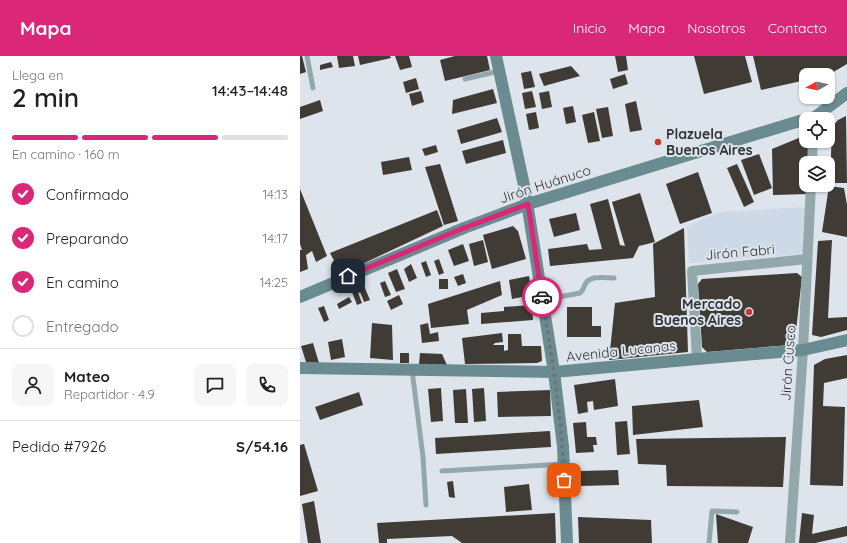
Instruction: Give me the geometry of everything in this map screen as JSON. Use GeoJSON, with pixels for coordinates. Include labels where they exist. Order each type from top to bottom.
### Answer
{"type":"FeatureCollection","features":[{"type":"Feature","properties":{"kind":"street"},"geometry":{"type":"LineString","coordinates":[[496,56],[528,204],[554,372],[563,447],[567,543]]}},
{"type":"Feature","properties":{"kind":"street","name":"Jirón Huánuco"},"geometry":{"type":"LineString","coordinates":[[819,112],[847,93]]}},
{"type":"Feature","properties":{"kind":"street","name":"Jirón Huánuco"},"geometry":{"type":"LineString","coordinates":[[300,296],[464,228],[528,204],[799,121]]}},
{"type":"Feature","properties":{"kind":"street","name":"Jirón Cusco"},"geometry":{"type":"LineString","coordinates":[[790,543],[803,350],[811,192]]}},
{"type":"Feature","properties":{"kind":"street","name":"Jirón Fabri"},"geometry":{"type":"LineString","coordinates":[[697,359],[692,271],[807,259]]}},
{"type":"Feature","properties":{"kind":"street","name":"Avenida Lucanas"},"geometry":{"type":"LineString","coordinates":[[300,368],[554,372],[803,350],[847,340]]}},
{"type":"Feature","properties":{"kind":"lane"},"geometry":{"type":"LineString","coordinates":[[307,56],[313,88]]}},
{"type":"Feature","properties":{"kind":"lane"},"geometry":{"type":"LineString","coordinates":[[465,79],[500,71]]}},
{"type":"Feature","properties":{"kind":"lane"},"geometry":{"type":"LineString","coordinates":[[543,300],[580,293],[583,291],[586,283],[590,279],[614,278]]}},
{"type":"Feature","properties":{"kind":"lane"},"geometry":{"type":"LineString","coordinates":[[412,370],[423,457],[426,505]]}},
{"type":"Feature","properties":{"kind":"lane"},"geometry":{"type":"LineString","coordinates":[[442,471],[564,464]]}},
{"type":"Feature","properties":{"kind":"lane"},"geometry":{"type":"LineString","coordinates":[[709,543],[712,511],[737,512]]}},
{"type":"Feature","properties":{"kind":"shaded area"},"geometry":{"type":"Polygon","coordinates":[[[807,207],[804,249],[800,254],[689,263],[687,226],[719,212],[807,207]]]}},
{"type":"Feature","properties":{"kind":"building"},"geometry":{"type":"Polygon","coordinates":[[[300,56],[302,56],[306,72],[300,74],[300,56]]]}},
{"type":"Feature","properties":{"kind":"building"},"geometry":{"type":"Polygon","coordinates":[[[337,56],[353,56],[355,66],[339,68],[337,56]]]}},
{"type":"Feature","properties":{"kind":"building"},"geometry":{"type":"Polygon","coordinates":[[[358,56],[390,56],[391,58],[360,65],[358,56]]]}},
{"type":"Feature","properties":{"kind":"building"},"geometry":{"type":"Polygon","coordinates":[[[395,56],[409,56],[412,67],[400,70],[395,56]]]}},
{"type":"Feature","properties":{"kind":"building"},"geometry":{"type":"Polygon","coordinates":[[[455,56],[487,56],[490,70],[445,81],[440,60],[455,56]]]}},
{"type":"Feature","properties":{"kind":"building"},"geometry":{"type":"Polygon","coordinates":[[[615,56],[626,56],[628,70],[618,72],[615,56]]]}},
{"type":"Feature","properties":{"kind":"building"},"geometry":{"type":"Polygon","coordinates":[[[694,56],[745,56],[752,82],[704,94],[694,56]]]}},
{"type":"Feature","properties":{"kind":"building"},"geometry":{"type":"Polygon","coordinates":[[[753,56],[847,56],[847,64],[835,71],[835,68],[799,68],[799,82],[761,90],[753,56]]]}},
{"type":"Feature","properties":{"kind":"building"},"geometry":{"type":"Polygon","coordinates":[[[331,62],[333,67],[320,70],[320,65],[331,62]]]}},
{"type":"Feature","properties":{"kind":"building"},"geometry":{"type":"Polygon","coordinates":[[[571,66],[580,76],[544,86],[539,74],[571,66]]]}},
{"type":"Feature","properties":{"kind":"building"},"geometry":{"type":"Polygon","coordinates":[[[531,71],[535,87],[524,89],[521,73],[531,71]]]}},
{"type":"Feature","properties":{"kind":"building"},"geometry":{"type":"Polygon","coordinates":[[[625,74],[628,84],[613,89],[610,79],[625,74]]]}},
{"type":"Feature","properties":{"kind":"building"},"geometry":{"type":"Polygon","coordinates":[[[416,78],[419,89],[406,93],[403,82],[416,78]]]}},
{"type":"Feature","properties":{"kind":"building"},"geometry":{"type":"Polygon","coordinates":[[[493,89],[497,103],[452,114],[453,100],[493,89]]]}},
{"type":"Feature","properties":{"kind":"building"},"geometry":{"type":"Polygon","coordinates":[[[421,91],[424,102],[412,106],[409,94],[421,91]]]}},
{"type":"Feature","properties":{"kind":"building"},"geometry":{"type":"Polygon","coordinates":[[[532,91],[536,107],[525,109],[522,93],[532,91]]]}},
{"type":"Feature","properties":{"kind":"building"},"geometry":{"type":"Polygon","coordinates":[[[549,91],[552,107],[542,109],[539,93],[549,91]]]}},
{"type":"Feature","properties":{"kind":"building"},"geometry":{"type":"Polygon","coordinates":[[[320,100],[323,111],[300,119],[300,107],[320,100]]]}},
{"type":"Feature","properties":{"kind":"building"},"geometry":{"type":"Polygon","coordinates":[[[636,101],[642,130],[630,132],[625,104],[636,101]]]}},
{"type":"Feature","properties":{"kind":"building"},"geometry":{"type":"Polygon","coordinates":[[[573,106],[576,122],[566,124],[563,108],[573,106]]]}},
{"type":"Feature","properties":{"kind":"building"},"geometry":{"type":"Polygon","coordinates":[[[608,107],[613,136],[602,138],[596,109],[608,107]]]}},
{"type":"Feature","properties":{"kind":"building"},"geometry":{"type":"Polygon","coordinates":[[[536,112],[539,128],[529,130],[526,114],[536,112]]]}},
{"type":"Feature","properties":{"kind":"building"},"geometry":{"type":"Polygon","coordinates":[[[594,112],[600,141],[588,143],[582,115],[594,112]]]}},
{"type":"Feature","properties":{"kind":"building"},"geometry":{"type":"Polygon","coordinates":[[[846,116],[847,183],[835,183],[835,156],[831,156],[831,148],[835,148],[835,124],[838,120],[846,116]]]}},
{"type":"Feature","properties":{"kind":"building"},"geometry":{"type":"Polygon","coordinates":[[[497,118],[502,132],[461,144],[457,130],[497,118]]]}},
{"type":"Feature","properties":{"kind":"building"},"geometry":{"type":"Polygon","coordinates":[[[799,138],[799,148],[808,148],[808,156],[799,156],[799,192],[808,192],[809,194],[773,195],[772,149],[799,138]]]}},
{"type":"Feature","properties":{"kind":"building"},"geometry":{"type":"Polygon","coordinates":[[[503,140],[506,153],[466,164],[462,151],[503,140]]]}},
{"type":"Feature","properties":{"kind":"building"},"geometry":{"type":"Polygon","coordinates":[[[436,145],[438,152],[425,156],[422,149],[436,145]]]}},
{"type":"Feature","properties":{"kind":"building"},"geometry":{"type":"Polygon","coordinates":[[[759,154],[772,188],[754,195],[741,160],[759,154]]]}},
{"type":"Feature","properties":{"kind":"building"},"geometry":{"type":"Polygon","coordinates":[[[409,157],[412,170],[383,175],[381,162],[409,157]]]}},
{"type":"Feature","properties":{"kind":"building"},"geometry":{"type":"Polygon","coordinates":[[[440,164],[458,221],[444,225],[425,167],[440,164]]]}},
{"type":"Feature","properties":{"kind":"building"},"geometry":{"type":"Polygon","coordinates":[[[737,164],[754,202],[744,207],[727,168],[737,164]]]}},
{"type":"Feature","properties":{"kind":"building"},"geometry":{"type":"Polygon","coordinates":[[[698,172],[712,213],[680,224],[666,184],[698,172]]]}},
{"type":"Feature","properties":{"kind":"building"},"geometry":{"type":"Polygon","coordinates":[[[835,187],[844,188],[847,205],[847,237],[822,232],[828,192],[835,192],[835,187]]]}},
{"type":"Feature","properties":{"kind":"building"},"geometry":{"type":"Polygon","coordinates":[[[300,189],[327,256],[316,262],[312,251],[306,255],[308,269],[300,272],[300,250],[302,250],[300,244],[300,189]]]}},
{"type":"Feature","properties":{"kind":"building"},"geometry":{"type":"Polygon","coordinates":[[[640,193],[655,242],[639,246],[633,258],[550,266],[548,249],[587,244],[589,250],[602,249],[590,204],[608,199],[620,245],[625,246],[612,202],[640,193]]]}},
{"type":"Feature","properties":{"kind":"building"},"geometry":{"type":"Polygon","coordinates":[[[437,210],[443,226],[341,274],[330,253],[437,210]]]}},
{"type":"Feature","properties":{"kind":"building"},"geometry":{"type":"Polygon","coordinates":[[[576,213],[580,230],[554,237],[549,219],[576,213]]]}},
{"type":"Feature","properties":{"kind":"building"},"geometry":{"type":"Polygon","coordinates":[[[513,226],[518,231],[526,259],[492,269],[483,235],[513,226]]]}},
{"type":"Feature","properties":{"kind":"building"},"geometry":{"type":"Polygon","coordinates":[[[684,228],[688,352],[609,360],[615,303],[655,297],[653,244],[684,228]]]}},
{"type":"Feature","properties":{"kind":"building"},"geometry":{"type":"Polygon","coordinates":[[[483,240],[488,262],[474,266],[469,244],[483,240]]]}},
{"type":"Feature","properties":{"kind":"building"},"geometry":{"type":"Polygon","coordinates":[[[832,240],[828,318],[847,317],[847,330],[821,337],[812,335],[818,241],[832,240]]]}},
{"type":"Feature","properties":{"kind":"building"},"geometry":{"type":"Polygon","coordinates":[[[463,244],[469,261],[454,266],[448,250],[463,244]]]}},
{"type":"Feature","properties":{"kind":"building"},"geometry":{"type":"Polygon","coordinates":[[[439,259],[444,273],[439,275],[434,261],[439,259]]]}},
{"type":"Feature","properties":{"kind":"building"},"geometry":{"type":"Polygon","coordinates":[[[426,261],[431,275],[426,277],[421,263],[426,261]]]}},
{"type":"Feature","properties":{"kind":"building"},"geometry":{"type":"Polygon","coordinates":[[[411,264],[417,278],[409,282],[404,269],[411,264]]]}},
{"type":"Feature","properties":{"kind":"building"},"geometry":{"type":"Polygon","coordinates":[[[397,269],[405,289],[396,292],[388,273],[397,269]]]}},
{"type":"Feature","properties":{"kind":"building","name":"Mercado Buenos Aires"},"geometry":{"type":"Polygon","coordinates":[[[797,273],[802,277],[795,340],[790,345],[707,352],[702,347],[698,284],[702,279],[797,273]]]}},
{"type":"Feature","properties":{"kind":"building"},"geometry":{"type":"Polygon","coordinates":[[[463,274],[466,283],[458,286],[454,277],[463,274]]]}},
{"type":"Feature","properties":{"kind":"building"},"geometry":{"type":"Polygon","coordinates":[[[529,276],[532,295],[512,299],[509,280],[529,276]]]}},
{"type":"Feature","properties":{"kind":"building"},"geometry":{"type":"Polygon","coordinates":[[[439,279],[448,279],[448,289],[439,289],[439,279]]]}},
{"type":"Feature","properties":{"kind":"building"},"geometry":{"type":"Polygon","coordinates":[[[385,281],[391,295],[385,297],[380,283],[385,281]]]}},
{"type":"Feature","properties":{"kind":"building"},"geometry":{"type":"Polygon","coordinates":[[[500,281],[502,295],[467,310],[469,324],[431,328],[428,304],[500,281]]]}},
{"type":"Feature","properties":{"kind":"building"},"geometry":{"type":"Polygon","coordinates":[[[364,286],[370,300],[364,302],[359,289],[364,286]]]}},
{"type":"Feature","properties":{"kind":"building"},"geometry":{"type":"Polygon","coordinates":[[[357,290],[362,303],[357,305],[352,292],[357,290]]]}},
{"type":"Feature","properties":{"kind":"building"},"geometry":{"type":"Polygon","coordinates":[[[399,295],[403,304],[391,310],[387,301],[399,295]]]}},
{"type":"Feature","properties":{"kind":"building"},"geometry":{"type":"Polygon","coordinates":[[[349,297],[352,302],[339,309],[337,304],[349,297]]]}},
{"type":"Feature","properties":{"kind":"building"},"geometry":{"type":"Polygon","coordinates":[[[532,305],[533,320],[481,324],[481,313],[504,311],[504,307],[532,305]]]}},
{"type":"Feature","properties":{"kind":"building"},"geometry":{"type":"Polygon","coordinates":[[[324,306],[329,320],[324,322],[318,308],[324,306]]]}},
{"type":"Feature","properties":{"kind":"building"},"geometry":{"type":"Polygon","coordinates":[[[567,307],[592,307],[592,326],[601,326],[601,337],[567,337],[567,307]]]}},
{"type":"Feature","properties":{"kind":"building"},"geometry":{"type":"Polygon","coordinates":[[[372,323],[392,325],[393,360],[370,358],[372,323]]]}},
{"type":"Feature","properties":{"kind":"building"},"geometry":{"type":"Polygon","coordinates":[[[428,323],[430,334],[438,332],[439,341],[422,343],[420,325],[428,323]]]}},
{"type":"Feature","properties":{"kind":"building"},"geometry":{"type":"Polygon","coordinates":[[[502,333],[503,342],[495,343],[493,345],[504,345],[504,351],[508,350],[508,334],[521,334],[522,346],[541,346],[542,361],[537,363],[465,364],[462,338],[502,333]]]}},
{"type":"Feature","properties":{"kind":"building"},"geometry":{"type":"Polygon","coordinates":[[[342,339],[345,357],[331,360],[328,342],[342,339]]]}},
{"type":"Feature","properties":{"kind":"building"},"geometry":{"type":"Polygon","coordinates":[[[313,343],[319,363],[306,362],[301,346],[313,343]]]}},
{"type":"Feature","properties":{"kind":"building"},"geometry":{"type":"Polygon","coordinates":[[[400,353],[409,353],[409,363],[400,363],[400,353]]]}},
{"type":"Feature","properties":{"kind":"building"},"geometry":{"type":"Polygon","coordinates":[[[420,353],[442,354],[447,365],[419,364],[420,353]]]}},
{"type":"Feature","properties":{"kind":"building"},"geometry":{"type":"Polygon","coordinates":[[[847,355],[847,378],[824,383],[823,406],[845,407],[843,486],[810,485],[814,365],[825,359],[847,355]]]}},
{"type":"Feature","properties":{"kind":"building"},"geometry":{"type":"Polygon","coordinates":[[[615,379],[618,406],[594,410],[593,401],[587,402],[588,412],[578,414],[574,385],[615,379]]]}},
{"type":"Feature","properties":{"kind":"building"},"geometry":{"type":"Polygon","coordinates":[[[441,388],[443,421],[431,422],[428,389],[441,388]]]}},
{"type":"Feature","properties":{"kind":"building"},"geometry":{"type":"Polygon","coordinates":[[[484,388],[486,421],[474,422],[472,389],[484,388]]]}},
{"type":"Feature","properties":{"kind":"building"},"geometry":{"type":"Polygon","coordinates":[[[466,389],[468,423],[455,423],[453,390],[466,389]]]}},
{"type":"Feature","properties":{"kind":"building"},"geometry":{"type":"Polygon","coordinates":[[[550,390],[551,416],[498,417],[497,392],[550,390]]]}},
{"type":"Feature","properties":{"kind":"building"},"geometry":{"type":"Polygon","coordinates":[[[359,392],[363,405],[320,420],[315,407],[359,392]]]}},
{"type":"Feature","properties":{"kind":"building"},"geometry":{"type":"Polygon","coordinates":[[[699,400],[703,427],[633,435],[632,406],[699,400]]]}},
{"type":"Feature","properties":{"kind":"building"},"geometry":{"type":"Polygon","coordinates":[[[627,421],[630,454],[617,455],[615,422],[627,421]]]}},
{"type":"Feature","properties":{"kind":"building"},"geometry":{"type":"Polygon","coordinates":[[[586,422],[587,437],[596,437],[597,445],[593,445],[594,452],[576,453],[573,423],[586,422]]]}},
{"type":"Feature","properties":{"kind":"building"},"geometry":{"type":"Polygon","coordinates":[[[550,431],[551,447],[436,454],[435,438],[550,431]]]}},
{"type":"Feature","properties":{"kind":"building"},"geometry":{"type":"Polygon","coordinates":[[[786,437],[783,487],[667,486],[666,465],[638,464],[636,439],[786,437]]]}},
{"type":"Feature","properties":{"kind":"building"},"geometry":{"type":"Polygon","coordinates":[[[304,444],[318,491],[300,496],[300,445],[304,444]]]}},
{"type":"Feature","properties":{"kind":"building"},"geometry":{"type":"Polygon","coordinates":[[[618,470],[619,485],[580,486],[580,471],[618,470]]]}},
{"type":"Feature","properties":{"kind":"building"},"geometry":{"type":"Polygon","coordinates":[[[453,481],[455,498],[449,497],[447,482],[453,481]]]}},
{"type":"Feature","properties":{"kind":"building"},"geometry":{"type":"Polygon","coordinates":[[[529,484],[532,510],[506,512],[504,487],[529,484]]]}},
{"type":"Feature","properties":{"kind":"building"},"geometry":{"type":"Polygon","coordinates":[[[314,501],[321,543],[308,543],[302,504],[314,501]]]}},
{"type":"Feature","properties":{"kind":"building"},"geometry":{"type":"Polygon","coordinates":[[[555,513],[556,543],[462,543],[452,536],[387,539],[387,543],[379,543],[377,523],[555,513]]]}},
{"type":"Feature","properties":{"kind":"building"},"geometry":{"type":"Polygon","coordinates":[[[802,513],[814,515],[812,534],[847,526],[847,536],[815,543],[799,543],[802,513]]]}},
{"type":"Feature","properties":{"kind":"building"},"geometry":{"type":"Polygon","coordinates":[[[716,514],[753,527],[748,543],[718,543],[716,514]]]}},
{"type":"Feature","properties":{"kind":"building"},"geometry":{"type":"Polygon","coordinates":[[[578,517],[651,520],[652,543],[579,543],[578,517]]]}},
{"type":"Feature","properties":{"kind":"way so far"},"geometry":{"type":"LineString","coordinates":[[542,297],[554,372],[563,447],[564,480]]}},
{"type":"Feature","properties":{"kind":"place","name":"Plazuela Buenos Aires"},"geometry":{"type":"Point","coordinates":[658,142]}},
{"type":"Feature","properties":{"kind":"place","name":"Mercado Buenos Aires"},"geometry":{"type":"Point","coordinates":[749,312]}},
{"type":"Feature","properties":{"kind":"route"},"geometry":{"type":"LineString","coordinates":[[348,276],[464,228],[528,204],[542,297]]}}]}
